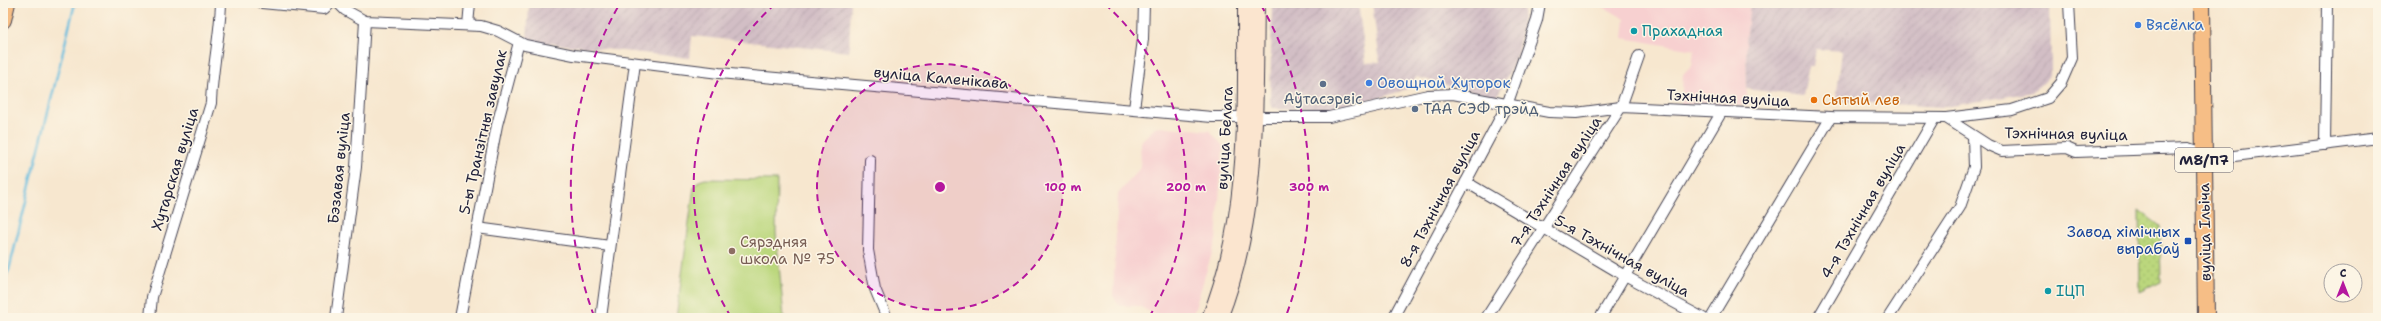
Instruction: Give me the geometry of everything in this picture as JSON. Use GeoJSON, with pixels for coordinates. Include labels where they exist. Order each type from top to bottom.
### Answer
{"type":"FeatureCollection","features":[{"type":"Feature","properties":{"kind":"main road"},"geometry":{"type":"LineString","coordinates":[[3,20],[7,3]]}},
{"type":"Feature","properties":{"kind":"main road","name":"вуліца Ільіча"},"geometry":{"type":"LineString","coordinates":[[2202,3],[2206,318]]}},
{"type":"Feature","properties":{"kind":"street","name":"Хутарская вуліца"},"geometry":{"type":"LineString","coordinates":[[150,318],[152,297],[211,103],[212,76],[220,33],[221,3]]}},
{"type":"Feature","properties":{"kind":"street"},"geometry":{"type":"LineString","coordinates":[[262,3],[324,9],[330,3]]}},
{"type":"Feature","properties":{"kind":"street","name":"5-ы Транзітны завулак"},"geometry":{"type":"LineString","coordinates":[[338,3],[345,10],[365,21],[489,27],[519,42],[574,56],[635,63]]}},
{"type":"Feature","properties":{"kind":"street"},"geometry":{"type":"LineString","coordinates":[[468,25],[470,3]]}},
{"type":"Feature","properties":{"kind":"street"},"geometry":{"type":"LineString","coordinates":[[1134,109],[1143,39],[1144,3]]}},
{"type":"Feature","properties":{"kind":"street","name":"вуліца Белага"},"geometry":{"type":"LineString","coordinates":[[1209,318],[1217,299],[1235,234],[1250,117],[1245,3]]}},
{"type":"Feature","properties":{"kind":"street","name":"вуліца Белага"},"geometry":{"type":"LineString","coordinates":[[1220,318],[1242,248],[1248,209],[1250,117],[1257,3]]}},
{"type":"Feature","properties":{"kind":"street","name":"8-я Тэхнічная вуліца"},"geometry":{"type":"LineString","coordinates":[[1394,318],[1507,105],[1537,20],[1540,3]]}},
{"type":"Feature","properties":{"kind":"street"},"geometry":{"type":"LineString","coordinates":[[1946,118],[2012,110],[2048,98],[2061,83],[2072,58],[2069,3]]}},
{"type":"Feature","properties":{"kind":"street"},"geometry":{"type":"LineString","coordinates":[[2325,145],[2327,3]]}},
{"type":"Feature","properties":{"kind":"street","name":"Бэзавая вуліца"},"geometry":{"type":"LineString","coordinates":[[336,318],[356,167],[365,21]]}},
{"type":"Feature","properties":{"kind":"street","name":"5-ы Транзітны завулак"},"geometry":{"type":"LineString","coordinates":[[460,318],[497,125],[519,42]]}},
{"type":"Feature","properties":{"kind":"street","name":"7-я Тэхнічная вуліца"},"geometry":{"type":"LineString","coordinates":[[1486,318],[1621,107],[1639,56]]}},
{"type":"Feature","properties":{"kind":"street"},"geometry":{"type":"LineString","coordinates":[[601,318],[635,63]]}},
{"type":"Feature","properties":{"kind":"street","name":"вуліца Каленікава"},"geometry":{"type":"LineString","coordinates":[[635,63],[872,87],[1212,117],[1250,117]]}},
{"type":"Feature","properties":{"kind":"street","name":"Тэхнічная вуліца"},"geometry":{"type":"LineString","coordinates":[[1250,117],[1329,117],[1428,95],[1453,94],[1549,112],[1576,113],[1621,107],[1721,113],[1830,117],[1946,118],[1973,136],[2002,151],[2067,148],[2076,152],[2188,148],[2204,152],[2218,158],[2378,138]]}},
{"type":"Feature","properties":{"kind":"street"},"geometry":{"type":"LineString","coordinates":[[1600,318],[1721,113]]}},
{"type":"Feature","properties":{"kind":"street"},"geometry":{"type":"LineString","coordinates":[[1710,318],[1830,117]]}},
{"type":"Feature","properties":{"kind":"street","name":"4-я Тэхнічная вуліца"},"geometry":{"type":"LineString","coordinates":[[1818,318],[1934,119]]}},
{"type":"Feature","properties":{"kind":"street"},"geometry":{"type":"LineString","coordinates":[[1888,318],[1960,207],[1974,167],[1973,136]]}},
{"type":"Feature","properties":{"kind":"street"},"geometry":{"type":"LineString","coordinates":[[870,160],[868,250],[876,289],[887,318]]}},
{"type":"Feature","properties":{"kind":"street","name":"5-я Тэхнічная вуліца"},"geometry":{"type":"LineString","coordinates":[[1466,182],[1625,276],[1703,318]]}},
{"type":"Feature","properties":{"kind":"street"},"geometry":{"type":"LineString","coordinates":[[477,228],[610,246]]}},
{"type":"Feature","properties":{"kind":"shaded area"},"geometry":{"type":"Polygon","coordinates":[[[529,3],[851,3],[849,52],[692,36],[690,58],[527,41],[529,3]]]}},
{"type":"Feature","properties":{"kind":"shaded area"},"geometry":{"type":"Polygon","coordinates":[[[1272,3],[1358,3],[1366,63],[1380,62],[1372,3],[1525,3],[1517,56],[1497,97],[1416,77],[1410,88],[1379,98],[1324,109],[1273,108],[1270,104],[1272,3]]]}},
{"type":"Feature","properties":{"kind":"shaded area"},"geometry":{"type":"Polygon","coordinates":[[[1597,3],[1750,3],[1746,42],[1747,106],[1681,105],[1683,75],[1692,66],[1694,50],[1623,38],[1625,19],[1597,3]]]}},
{"type":"Feature","properties":{"kind":"shaded area"},"geometry":{"type":"Polygon","coordinates":[[[1750,3],[2050,3],[2051,69],[2048,77],[2033,92],[1944,107],[1836,101],[1842,51],[1816,49],[1813,66],[1809,66],[1803,96],[1747,89],[1746,42],[1750,3]]]}},
{"type":"Feature","properties":{"kind":"shaded area"},"geometry":{"type":"Polygon","coordinates":[[[1157,126],[1210,131],[1223,146],[1216,240],[1192,318],[1161,318],[1139,306],[1120,306],[1113,296],[1118,194],[1141,167],[1140,142],[1157,126]]]}},
{"type":"Feature","properties":{"kind":"green space","name":"Сярэдняя школа № 75"},"geometry":{"type":"Polygon","coordinates":[[[705,179],[777,180],[776,233],[784,318],[676,318],[694,187],[699,181],[705,179]]]}},
{"type":"Feature","properties":{"kind":"green space"},"geometry":{"type":"Polygon","coordinates":[[[2139,210],[2160,226],[2161,282],[2140,292],[2139,210]]]}},
{"type":"Feature","properties":{"kind":"waterway"},"geometry":{"type":"LineString","coordinates":[[3,282],[9,270],[75,3]]}},
{"type":"Feature","properties":{"kind":"place","name":"Вясёлка"},"geometry":{"type":"Point","coordinates":[2138,25]}},
{"type":"Feature","properties":{"kind":"place","name":"Прахадная"},"geometry":{"type":"Point","coordinates":[1634,31]}},
{"type":"Feature","properties":{"kind":"place","name":"Овощной Хуторок"},"geometry":{"type":"Point","coordinates":[1369,83]}},
{"type":"Feature","properties":{"kind":"place","name":"Аўтасэрвіс"},"geometry":{"type":"Point","coordinates":[1323,84]}},
{"type":"Feature","properties":{"kind":"place","name":"Сытый лев"},"geometry":{"type":"Point","coordinates":[1814,100]}},
{"type":"Feature","properties":{"kind":"place","name":"ТАА СЭФ трэйд"},"geometry":{"type":"Point","coordinates":[1415,109]}},
{"type":"Feature","properties":{"kind":"place","name":"Завод хімічных вырабаў"},"geometry":{"type":"Point","coordinates":[2188,241]}},
{"type":"Feature","properties":{"kind":"place","name":"Сярэдняя школа № 75"},"geometry":{"type":"Point","coordinates":[732,251]}},
{"type":"Feature","properties":{"kind":"place","name":"ІЦП"},"geometry":{"type":"Point","coordinates":[2048,291]}}]}
